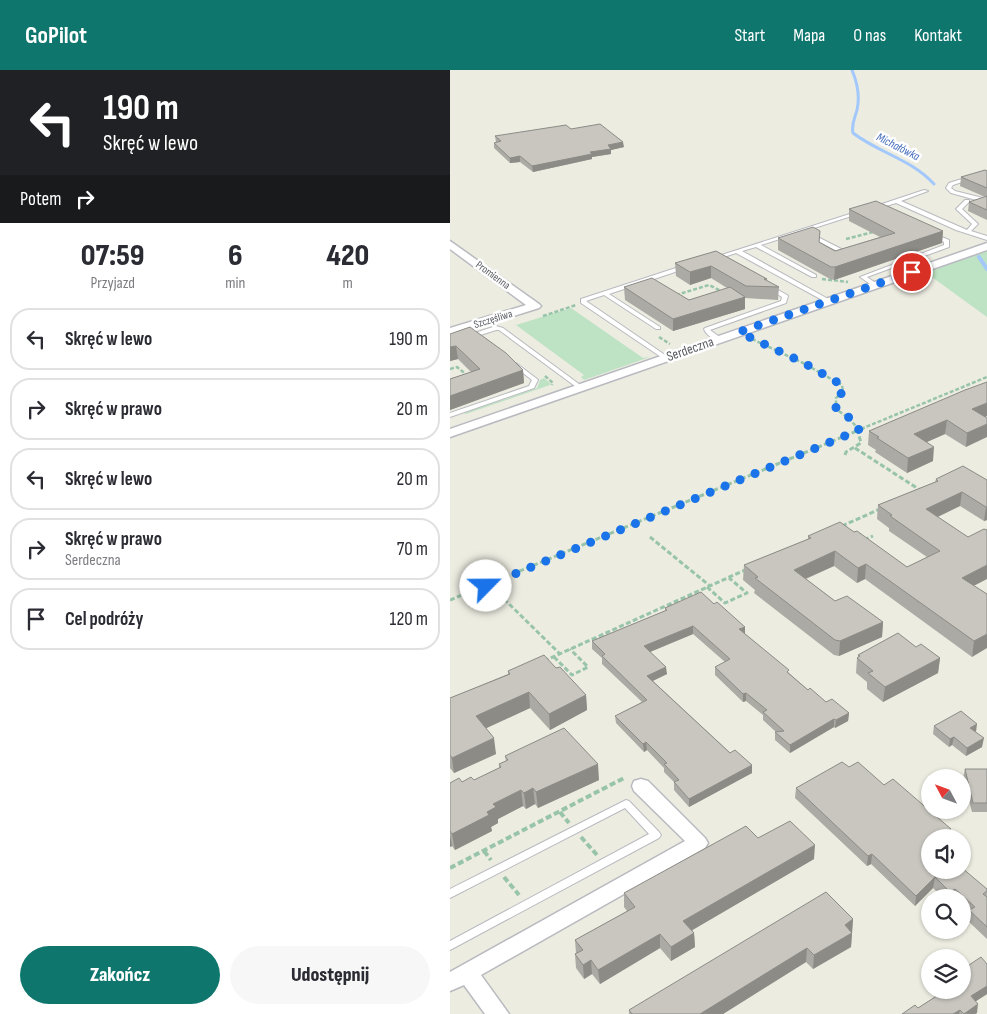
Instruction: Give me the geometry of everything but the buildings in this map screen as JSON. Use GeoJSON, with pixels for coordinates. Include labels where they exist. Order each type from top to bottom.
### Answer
{"type":"FeatureCollection","features":[{"type":"Feature","properties":{"kind":"street","name":"Promienna"},"geometry":{"type":"LineString","coordinates":[[450,244],[535,306]]}},
{"type":"Feature","properties":{"kind":"street","name":"Serdeczna"},"geometry":{"type":"LineString","coordinates":[[450,434],[987,246]]}},
{"type":"Feature","properties":{"kind":"street","name":"Szczęśliwa"},"geometry":{"type":"LineString","coordinates":[[450,332],[535,306]]}},
{"type":"Feature","properties":{"kind":"street"},"geometry":{"type":"LineString","coordinates":[[498,1014],[459,977],[698,843],[632,782]]}},
{"type":"Feature","properties":{"kind":"lane"},"geometry":{"type":"LineString","coordinates":[[987,177],[984,173],[951,184],[948,188],[955,192],[987,201]]}},
{"type":"Feature","properties":{"kind":"lane"},"geometry":{"type":"LineString","coordinates":[[707,260],[926,191]]}},
{"type":"Feature","properties":{"kind":"lane"},"geometry":{"type":"LineString","coordinates":[[896,201],[958,230],[987,238]]}},
{"type":"Feature","properties":{"kind":"lane"},"geometry":{"type":"LineString","coordinates":[[968,201],[959,209],[974,224],[968,232]]}},
{"type":"Feature","properties":{"kind":"lane"},"geometry":{"type":"LineString","coordinates":[[876,207],[883,210]]}},
{"type":"Feature","properties":{"kind":"lane"},"geometry":{"type":"LineString","coordinates":[[802,230],[850,254]]}},
{"type":"Feature","properties":{"kind":"lane"},"geometry":{"type":"LineString","coordinates":[[875,285],[863,277],[947,246],[947,241],[930,233]]}},
{"type":"Feature","properties":{"kind":"lane"},"geometry":{"type":"LineString","coordinates":[[757,245],[814,276]]}},
{"type":"Feature","properties":{"kind":"lane"},"geometry":{"type":"LineString","coordinates":[[737,251],[828,302]]}},
{"type":"Feature","properties":{"kind":"lane"},"geometry":{"type":"LineString","coordinates":[[717,257],[725,262]]}},
{"type":"Feature","properties":{"kind":"lane"},"geometry":{"type":"LineString","coordinates":[[666,358],[584,302],[587,298],[688,266]]}},
{"type":"Feature","properties":{"kind":"lane"},"geometry":{"type":"LineString","coordinates":[[719,339],[707,331],[707,329],[784,302],[785,296],[763,284]]}},
{"type":"Feature","properties":{"kind":"lane"},"geometry":{"type":"LineString","coordinates":[[604,293],[658,328]]}},
{"type":"Feature","properties":{"kind":"lane"},"geometry":{"type":"LineString","coordinates":[[450,342],[496,328],[502,329],[581,388]]}},
{"type":"Feature","properties":{"kind":"lane"},"geometry":{"type":"LineString","coordinates":[[476,334],[482,340]]}},
{"type":"Feature","properties":{"kind":"lane"},"geometry":{"type":"LineString","coordinates":[[450,415],[532,387],[535,380],[511,362]]}},
{"type":"Feature","properties":{"kind":"lane"},"geometry":{"type":"LineString","coordinates":[[450,894],[626,803],[656,835],[450,946]]}},
{"type":"Feature","properties":{"kind":"path"},"geometry":{"type":"LineString","coordinates":[[846,239],[878,229]]}},
{"type":"Feature","properties":{"kind":"path"},"geometry":{"type":"LineString","coordinates":[[872,231],[879,235]]}},
{"type":"Feature","properties":{"kind":"path"},"geometry":{"type":"LineString","coordinates":[[649,278],[680,298],[673,300]]}},
{"type":"Feature","properties":{"kind":"path"},"geometry":{"type":"LineString","coordinates":[[676,296],[709,284],[711,278]]}},
{"type":"Feature","properties":{"kind":"path"},"geometry":{"type":"LineString","coordinates":[[693,284],[699,288]]}},
{"type":"Feature","properties":{"kind":"path"},"geometry":{"type":"LineString","coordinates":[[709,284],[725,294],[720,296]]}},
{"type":"Feature","properties":{"kind":"path"},"geometry":{"type":"LineString","coordinates":[[714,287],[719,285]]}},
{"type":"Feature","properties":{"kind":"path"},"geometry":{"type":"LineString","coordinates":[[717,289],[723,287]]}},
{"type":"Feature","properties":{"kind":"path"},"geometry":{"type":"LineString","coordinates":[[739,332],[804,363],[842,385],[843,392],[836,398],[836,408],[855,422],[859,430],[861,443],[844,455]]}},
{"type":"Feature","properties":{"kind":"path"},"geometry":{"type":"LineString","coordinates":[[655,334],[671,345]]}},
{"type":"Feature","properties":{"kind":"path"},"geometry":{"type":"LineString","coordinates":[[450,369],[457,367],[462,359]]}},
{"type":"Feature","properties":{"kind":"path"},"geometry":{"type":"LineString","coordinates":[[457,367],[471,378],[465,380]]}},
{"type":"Feature","properties":{"kind":"path"},"geometry":{"type":"LineString","coordinates":[[461,370],[467,368]]}},
{"type":"Feature","properties":{"kind":"path"},"geometry":{"type":"LineString","coordinates":[[464,372],[472,370]]}},
{"type":"Feature","properties":{"kind":"path"},"geometry":{"type":"LineString","coordinates":[[450,600],[987,377]]}},
{"type":"Feature","properties":{"kind":"path"},"geometry":{"type":"LineString","coordinates":[[855,448],[921,490],[912,494]]}},
{"type":"Feature","properties":{"kind":"path"},"geometry":{"type":"LineString","coordinates":[[833,530],[887,506]]}},
{"type":"Feature","properties":{"kind":"path"},"geometry":{"type":"LineString","coordinates":[[842,526],[849,531]]}},
{"type":"Feature","properties":{"kind":"path"},"geometry":{"type":"LineString","coordinates":[[862,541],[873,536]]}},
{"type":"Feature","properties":{"kind":"path"},"geometry":{"type":"LineString","coordinates":[[650,538],[725,603],[747,593],[728,578]]}},
{"type":"Feature","properties":{"kind":"path"},"geometry":{"type":"LineString","coordinates":[[537,664],[746,570]]}},
{"type":"Feature","properties":{"kind":"path"},"geometry":{"type":"LineString","coordinates":[[504,599],[560,654]]}},
{"type":"Feature","properties":{"kind":"path"},"geometry":{"type":"LineString","coordinates":[[554,657],[572,675],[588,667],[570,649]]}},
{"type":"Feature","properties":{"kind":"path"},"geometry":{"type":"LineString","coordinates":[[450,868],[632,782]]}},
{"type":"Feature","properties":{"kind":"green space"},"geometry":{"type":"Polygon","coordinates":[[[987,250],[987,317],[925,272],[987,250]]]}},
{"type":"Feature","properties":{"kind":"green space"},"geometry":{"type":"Polygon","coordinates":[[[571,308],[643,358],[650,357],[584,380],[581,377],[584,375],[516,325],[571,308]]]}},
{"type":"Feature","properties":{"kind":"green space"},"geometry":{"type":"Polygon","coordinates":[[[544,378],[550,385],[466,414],[464,413],[537,388],[540,380],[544,378]]]}},
{"type":"Feature","properties":{"kind":"waterway","name":"Michałówka"},"geometry":{"type":"LineString","coordinates":[[852,70],[858,95],[853,133],[915,168],[934,184]]}},
{"type":"Feature","properties":{"kind":"waterway","name":"Michałówka"},"geometry":{"type":"LineString","coordinates":[[979,257],[987,269]]}},
{"type":"Feature","properties":{"kind":"route"},"geometry":{"type":"LineString","coordinates":[[486,586],[859,430],[855,422],[836,408],[836,398],[843,392],[842,385],[804,363],[739,332],[912,272]]}}]}
